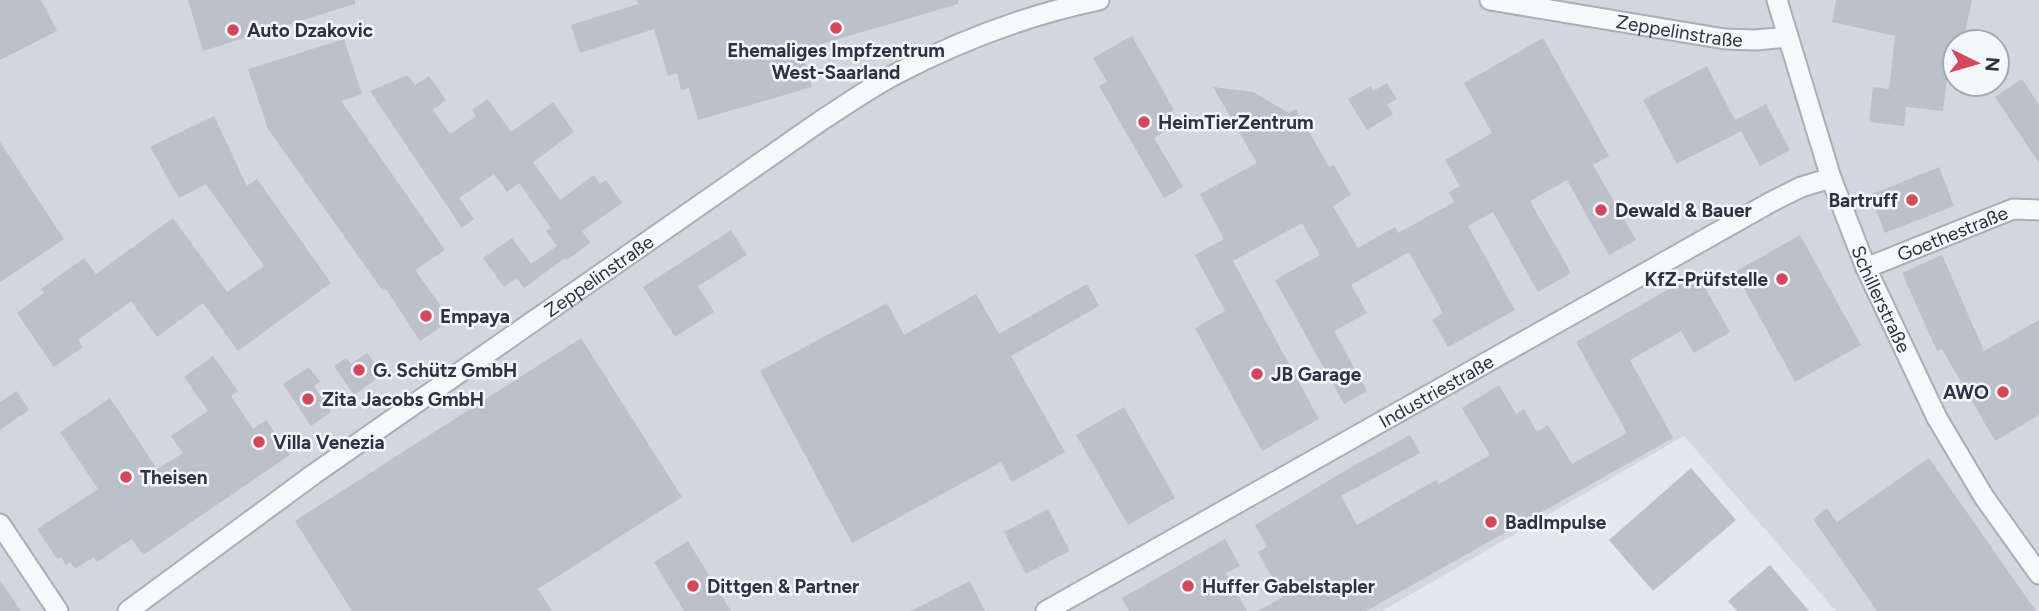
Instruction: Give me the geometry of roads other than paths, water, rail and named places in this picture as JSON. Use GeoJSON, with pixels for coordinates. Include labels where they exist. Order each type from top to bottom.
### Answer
{"type":"FeatureCollection","features":[{"type":"Feature","properties":{"kind":"street","name":"Zeppelinstraße"},"geometry":{"type":"LineString","coordinates":[[128,611],[314,474],[636,248],[893,75],[950,47],[1013,22],[1099,0]]}},
{"type":"Feature","properties":{"kind":"street","name":"Zeppelinstraße"},"geometry":{"type":"LineString","coordinates":[[1490,0],[1725,39],[1787,37]]}},
{"type":"Feature","properties":{"kind":"street","name":"Schillerstraße"},"geometry":{"type":"LineString","coordinates":[[1777,0],[1831,178],[1866,268],[1937,418],[1984,497],[2039,574]]}},
{"type":"Feature","properties":{"kind":"street","name":"Industriestraße"},"geometry":{"type":"LineString","coordinates":[[1046,611],[1771,202],[1801,187],[1831,178]]}},
{"type":"Feature","properties":{"kind":"street","name":"Goethestraße"},"geometry":{"type":"LineString","coordinates":[[1866,268],[2013,209],[2039,210]]}},
{"type":"Feature","properties":{"kind":"street"},"geometry":{"type":"LineString","coordinates":[[0,524],[58,611]]}},
{"type":"Feature","properties":{"kind":"place","name":"Ehemaliges Impfzentrum West-Saarland"},"geometry":{"type":"Point","coordinates":[836,28]}},
{"type":"Feature","properties":{"kind":"place","name":"Auto Dzakovic"},"geometry":{"type":"Point","coordinates":[233,30]}},
{"type":"Feature","properties":{"kind":"place","name":"HeimTierZentrum"},"geometry":{"type":"Point","coordinates":[1144,122]}},
{"type":"Feature","properties":{"kind":"place","name":"Bartruff"},"geometry":{"type":"Point","coordinates":[1912,200]}},
{"type":"Feature","properties":{"kind":"place","name":"Dewald & Bauer"},"geometry":{"type":"Point","coordinates":[1601,210]}},
{"type":"Feature","properties":{"kind":"place","name":"KfZ-Prüfstelle"},"geometry":{"type":"Point","coordinates":[1782,279]}},
{"type":"Feature","properties":{"kind":"place","name":"Empaya"},"geometry":{"type":"Point","coordinates":[426,316]}},
{"type":"Feature","properties":{"kind":"place","name":"G. Schütz GmbH"},"geometry":{"type":"Point","coordinates":[359,370]}},
{"type":"Feature","properties":{"kind":"place","name":"JB Garage"},"geometry":{"type":"Point","coordinates":[1257,374]}},
{"type":"Feature","properties":{"kind":"place","name":"AWO"},"geometry":{"type":"Point","coordinates":[2003,392]}},
{"type":"Feature","properties":{"kind":"place","name":"Zita Jacobs GmbH"},"geometry":{"type":"Point","coordinates":[308,399]}},
{"type":"Feature","properties":{"kind":"place","name":"Villa Venezia"},"geometry":{"type":"Point","coordinates":[259,442]}},
{"type":"Feature","properties":{"kind":"place","name":"Theisen"},"geometry":{"type":"Point","coordinates":[126,477]}},
{"type":"Feature","properties":{"kind":"place","name":"BadImpulse"},"geometry":{"type":"Point","coordinates":[1491,522]}},
{"type":"Feature","properties":{"kind":"place","name":"Dittgen & Partner"},"geometry":{"type":"Point","coordinates":[693,586]}},
{"type":"Feature","properties":{"kind":"place","name":"Huffer Gabelstapler"},"geometry":{"type":"Point","coordinates":[1188,586]}}]}
